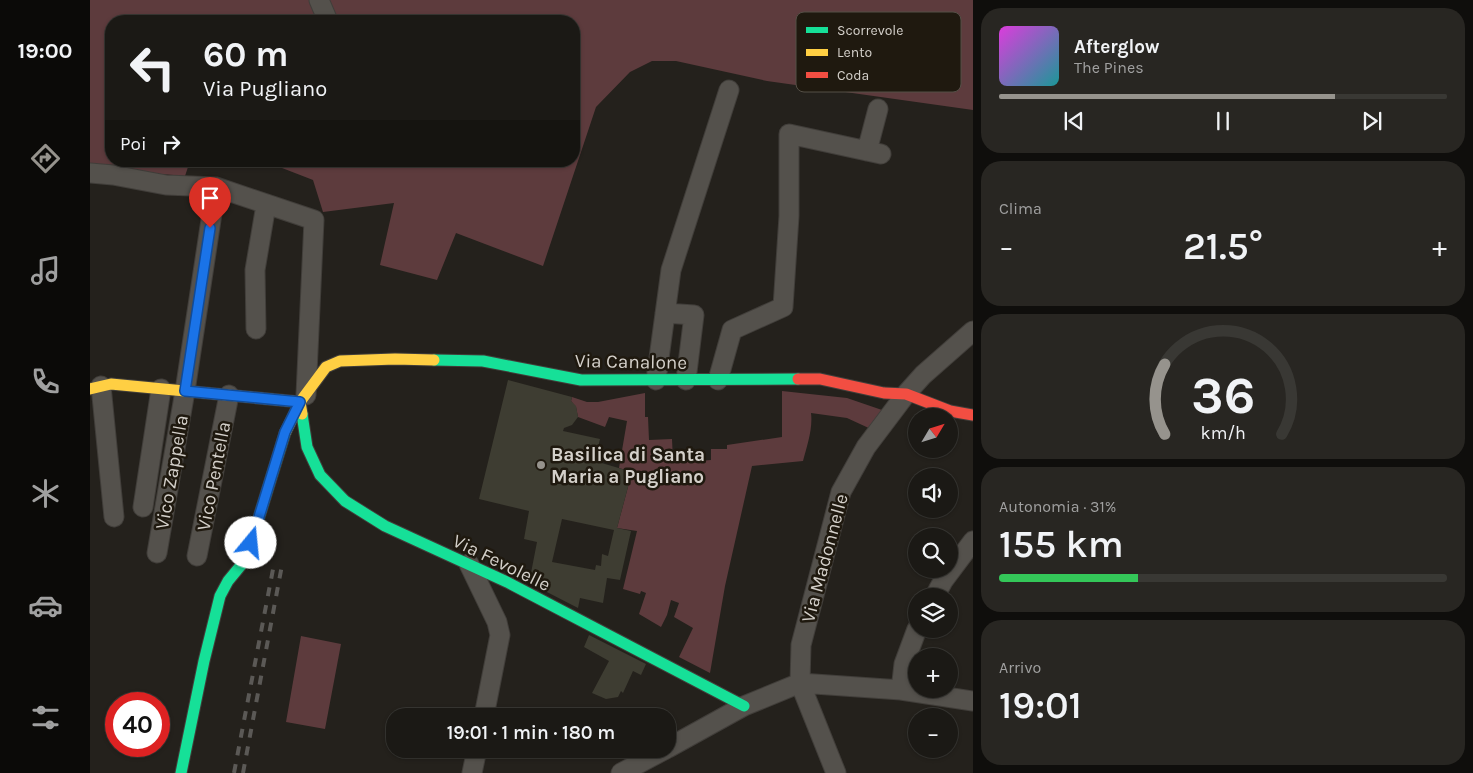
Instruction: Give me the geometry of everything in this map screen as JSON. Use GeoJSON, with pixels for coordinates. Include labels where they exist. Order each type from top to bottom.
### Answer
{"type":"FeatureCollection","features":[{"type":"Feature","properties":{"kind":"street"},"geometry":{"type":"LineString","coordinates":[[319,0],[325,15]]}},
{"type":"Feature","properties":{"kind":"street"},"geometry":{"type":"LineString","coordinates":[[656,380],[671,270],[729,90]]}},
{"type":"Feature","properties":{"kind":"street"},"geometry":{"type":"LineString","coordinates":[[718,380],[732,330],[783,307],[789,216],[789,134],[874,152],[878,109]]}},
{"type":"Feature","properties":{"kind":"street"},"geometry":{"type":"LineString","coordinates":[[90,173],[113,175],[166,186],[216,187],[314,220],[303,399],[285,432],[251,543],[242,564],[228,581],[220,596],[204,661],[181,773]]}},
{"type":"Feature","properties":{"kind":"street","name":"Vico Zappella"},"geometry":{"type":"LineString","coordinates":[[157,553],[185,391],[216,187]]}},
{"type":"Feature","properties":{"kind":"street"},"geometry":{"type":"LineString","coordinates":[[256,329],[256,270],[266,204]]}},
{"type":"Feature","properties":{"kind":"street"},"geometry":{"type":"LineString","coordinates":[[666,313],[694,315],[686,380]]}},
{"type":"Feature","properties":{"kind":"street","name":"Via Madonnelle"},"geometry":{"type":"LineString","coordinates":[[800,683],[801,645],[841,492],[866,447],[906,394],[923,375],[973,331]]}},
{"type":"Feature","properties":{"kind":"street","name":"Via Canalone"},"geometry":{"type":"LineString","coordinates":[[303,399],[326,367],[340,361],[395,359],[483,361],[581,380],[820,379],[884,393],[906,394],[950,411],[973,415]]}},
{"type":"Feature","properties":{"kind":"street"},"geometry":{"type":"LineString","coordinates":[[114,517],[96,387],[111,384],[230,395],[303,399]]}},
{"type":"Feature","properties":{"kind":"street"},"geometry":{"type":"LineString","coordinates":[[143,507],[161,389]]}},
{"type":"Feature","properties":{"kind":"street","name":"Vico Pentella"},"geometry":{"type":"LineString","coordinates":[[197,556],[230,395]]}},
{"type":"Feature","properties":{"kind":"street","name":"Via Fevolelle"},"geometry":{"type":"LineString","coordinates":[[303,399],[307,447],[320,475],[346,502],[385,526],[469,564],[744,706]]}},
{"type":"Feature","properties":{"kind":"street"},"geometry":{"type":"LineString","coordinates":[[939,588],[973,541]]}},
{"type":"Feature","properties":{"kind":"street"},"geometry":{"type":"LineString","coordinates":[[469,564],[498,622],[500,635],[486,708]]}},
{"type":"Feature","properties":{"kind":"street"},"geometry":{"type":"LineString","coordinates":[[900,690],[904,664],[914,638]]}},
{"type":"Feature","properties":{"kind":"street"},"geometry":{"type":"LineString","coordinates":[[800,683],[836,773]]}},
{"type":"Feature","properties":{"kind":"street"},"geometry":{"type":"LineString","coordinates":[[676,743],[744,706],[800,683],[900,690],[973,701]]}},
{"type":"Feature","properties":{"kind":"street"},"geometry":{"type":"LineString","coordinates":[[472,773],[475,758]]}},
{"type":"Feature","properties":{"kind":"street"},"geometry":{"type":"LineString","coordinates":[[621,773],[649,758]]}},
{"type":"Feature","properties":{"kind":"shaded area"},"geometry":{"type":"Polygon","coordinates":[[[90,0],[973,0],[973,110],[845,92],[961,92],[961,12],[796,12],[796,85],[767,81],[676,61],[652,61],[630,72],[596,107],[580,155],[580,15],[105,15],[105,167],[188,167],[185,176],[90,168],[90,0]]]}},
{"type":"Feature","properties":{"kind":"shaded area"},"geometry":{"type":"Polygon","coordinates":[[[279,167],[576,167],[543,266],[456,233],[437,280],[380,265],[394,203],[323,212],[313,180],[279,167]]]}},
{"type":"Feature","properties":{"kind":"shaded area"},"geometry":{"type":"Polygon","coordinates":[[[782,391],[847,398],[882,410],[873,430],[847,418],[811,413],[808,443],[803,461],[752,466],[725,586],[710,673],[679,657],[693,628],[674,617],[679,603],[671,600],[661,627],[639,614],[646,593],[641,591],[640,594],[623,589],[637,531],[617,528],[632,472],[619,468],[627,421],[609,417],[605,427],[578,417],[576,407],[571,401],[572,397],[587,402],[598,402],[645,393],[645,417],[648,417],[649,440],[672,439],[673,461],[687,462],[711,460],[711,449],[727,449],[727,445],[782,437],[782,391]]]}},
{"type":"Feature","properties":{"kind":"shaded area"},"geometry":{"type":"Polygon","coordinates":[[[301,636],[341,644],[325,729],[286,722],[301,636]]]}},
{"type":"Feature","properties":{"kind":"building"},"geometry":{"type":"Polygon","coordinates":[[[508,380],[572,397],[571,401],[576,406],[578,417],[572,425],[564,428],[563,431],[600,439],[595,461],[632,472],[617,528],[631,531],[620,580],[607,578],[603,603],[580,598],[578,608],[543,590],[530,578],[537,542],[524,539],[529,511],[479,499],[508,380]],[[562,519],[552,562],[595,570],[596,565],[601,566],[602,554],[608,556],[614,530],[562,519]]]}},
{"type":"Feature","properties":{"kind":"building"},"geometry":{"type":"Polygon","coordinates":[[[589,635],[646,664],[641,675],[633,671],[623,693],[621,691],[618,697],[606,699],[592,693],[609,661],[584,647],[589,635]]]}},
{"type":"Feature","properties":{"kind":"railway"},"geometry":{"type":"LineString","coordinates":[[234,773],[274,564]]}},
{"type":"Feature","properties":{"kind":"railway"},"geometry":{"type":"LineString","coordinates":[[243,773],[282,565]]}},
{"type":"Feature","properties":{"kind":"traffic: fast"},"geometry":{"type":"LineString","coordinates":[[434,360],[483,361],[581,380],[798,379]]}},
{"type":"Feature","properties":{"kind":"traffic: fast"},"geometry":{"type":"LineString","coordinates":[[302,414],[307,447],[320,475],[345,501],[385,526],[507,582],[744,706]]}},
{"type":"Feature","properties":{"kind":"traffic: fast"},"geometry":{"type":"LineString","coordinates":[[181,773],[204,661],[220,596],[228,581],[242,564],[251,543],[285,433]]}},
{"type":"Feature","properties":{"kind":"traffic: slow"},"geometry":{"type":"LineString","coordinates":[[285,433],[300,402],[326,367],[340,361],[434,360]]}},
{"type":"Feature","properties":{"kind":"traffic: slow"},"geometry":{"type":"LineString","coordinates":[[90,389],[111,384],[300,402],[302,414]]}},
{"type":"Feature","properties":{"kind":"traffic: jam"},"geometry":{"type":"LineString","coordinates":[[798,379],[820,379],[884,393],[906,394],[950,411],[973,415]]}},
{"type":"Feature","properties":{"kind":"place","name":"Basilica di Santa Maria a Pugliano"},"geometry":{"type":"Point","coordinates":[541,465]}},
{"type":"Feature","properties":{"kind":"route"},"geometry":{"type":"LineString","coordinates":[[210,228],[185,391],[300,402],[285,432],[251,543]]}}]}
